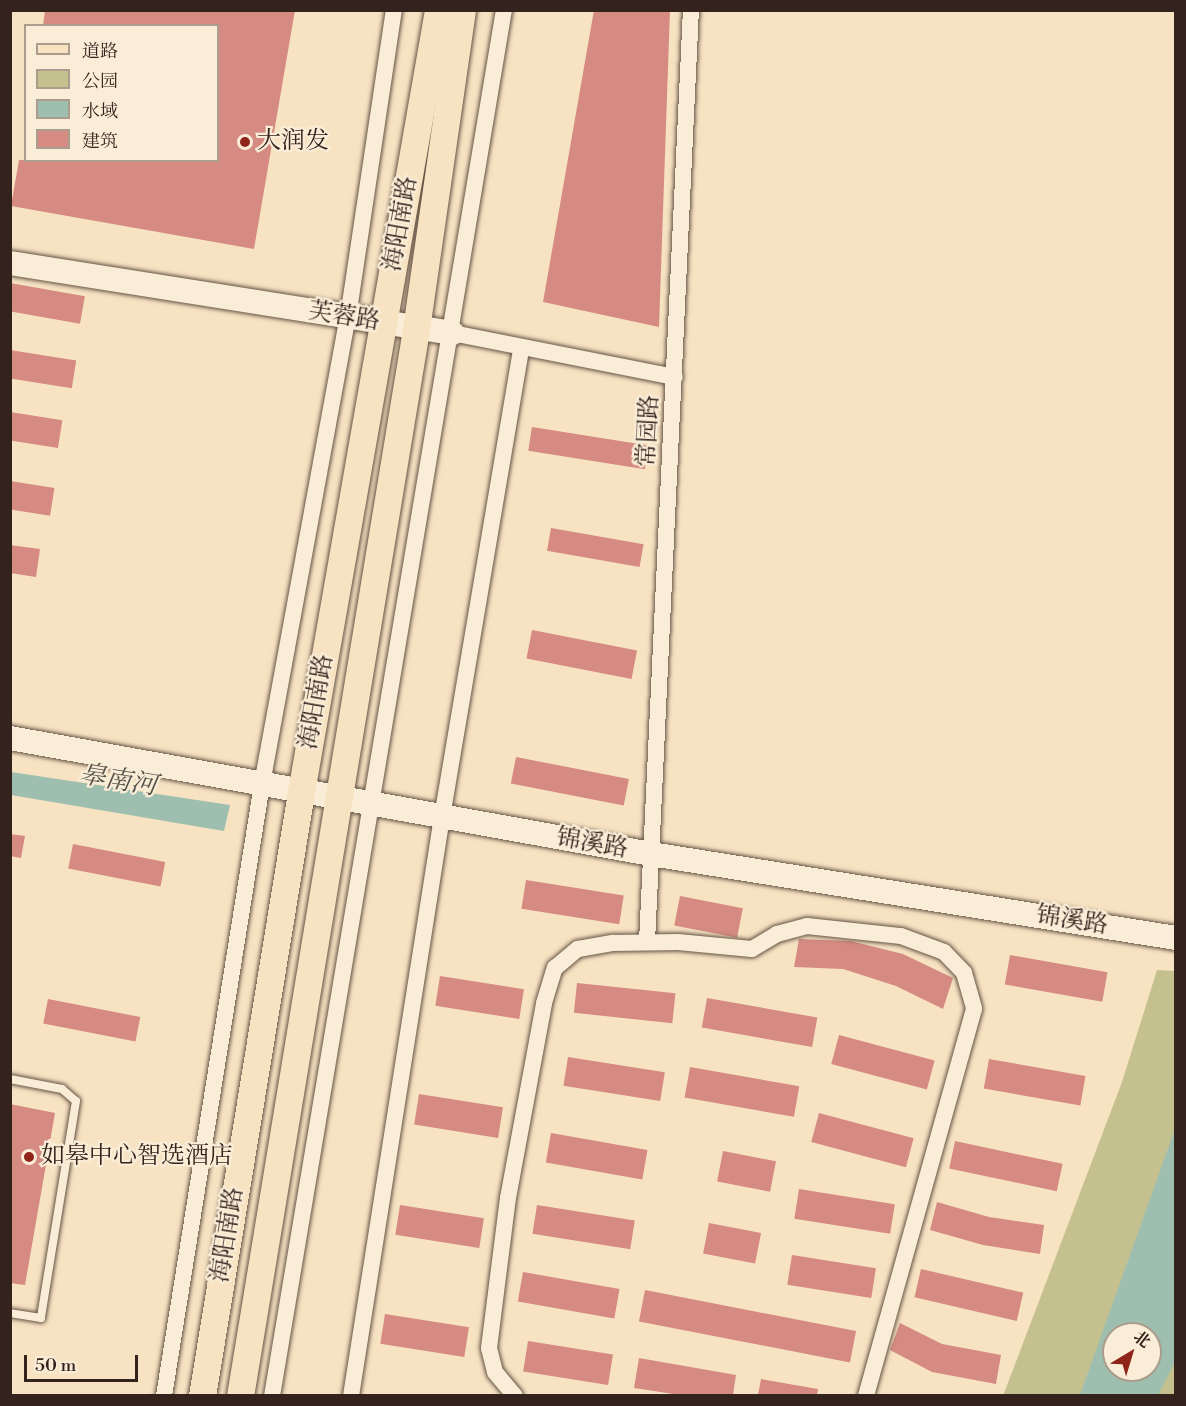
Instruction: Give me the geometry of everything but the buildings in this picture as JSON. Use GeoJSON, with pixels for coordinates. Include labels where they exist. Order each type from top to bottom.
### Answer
{"type":"FeatureCollection","features":[{"type":"Feature","properties":{"kind":"main road","name":"海阳南路"},"geometry":{"type":"LineString","coordinates":[[240,1395],[336,797],[416,328],[443,54],[438,10]]}},
{"type":"Feature","properties":{"kind":"main road","name":"海阳南路"},"geometry":{"type":"LineString","coordinates":[[202,1395],[301,792],[384,323],[443,54],[462,10]]}},
{"type":"Feature","properties":{"kind":"street"},"geometry":{"type":"LineString","coordinates":[[164,1395],[262,784],[348,317],[394,10]]}},
{"type":"Feature","properties":{"kind":"street"},"geometry":{"type":"LineString","coordinates":[[427,10],[443,54]]}},
{"type":"Feature","properties":{"kind":"street"},"geometry":{"type":"LineString","coordinates":[[443,54],[471,10]]}},
{"type":"Feature","properties":{"kind":"street"},"geometry":{"type":"LineString","coordinates":[[272,1395],[452,333],[504,10]]}},
{"type":"Feature","properties":{"kind":"street","name":"常园路"},"geometry":{"type":"LineString","coordinates":[[647,942],[692,10]]}},
{"type":"Feature","properties":{"kind":"street","name":"芙蓉路"},"geometry":{"type":"LineString","coordinates":[[10,263],[452,333],[675,377]]}},
{"type":"Feature","properties":{"kind":"street"},"geometry":{"type":"LineString","coordinates":[[351,1395],[442,817],[521,348]]}},
{"type":"Feature","properties":{"kind":"street","name":"锦溪路"},"geometry":{"type":"LineString","coordinates":[[10,738],[651,854],[1176,938]]}},
{"type":"Feature","properties":{"kind":"street"},"geometry":{"type":"LineString","coordinates":[[515,1395],[495,1372],[489,1348],[508,1198],[544,1003],[555,968],[578,949],[647,942],[752,949],[777,934],[807,926],[851,928],[901,936],[944,952],[964,973],[974,1009],[866,1395]]}},
{"type":"Feature","properties":{"kind":"lane"},"geometry":{"type":"LineString","coordinates":[[10,1079],[62,1089],[76,1101],[40,1318],[10,1313]]}},
{"type":"Feature","properties":{"kind":"green space"},"geometry":{"type":"Polygon","coordinates":[[[1157,970],[1175,971],[1175,1395],[1003,1396],[1122,1082],[1157,970]]]}},
{"type":"Feature","properties":{"kind":"water"},"geometry":{"type":"Polygon","coordinates":[[[11,772],[230,805],[224,831],[11,795],[11,772]]]}},
{"type":"Feature","properties":{"kind":"water"},"geometry":{"type":"Polygon","coordinates":[[[1175,1129],[1175,1362],[1158,1395],[1080,1395],[1102,1333],[1102,1382],[1162,1382],[1162,1322],[1106,1322],[1175,1129]]]}},
{"type":"Feature","properties":{"kind":"place","name":"大润发"},"geometry":{"type":"Point","coordinates":[245,142]}},
{"type":"Feature","properties":{"kind":"place","name":"如皋中心智选酒店"},"geometry":{"type":"Point","coordinates":[29,1157]}},
{"type":"Feature","properties":{"kind":"water label","name":"皋南河"},"geometry":{"type":"Point","coordinates":[118,781]}}]}
